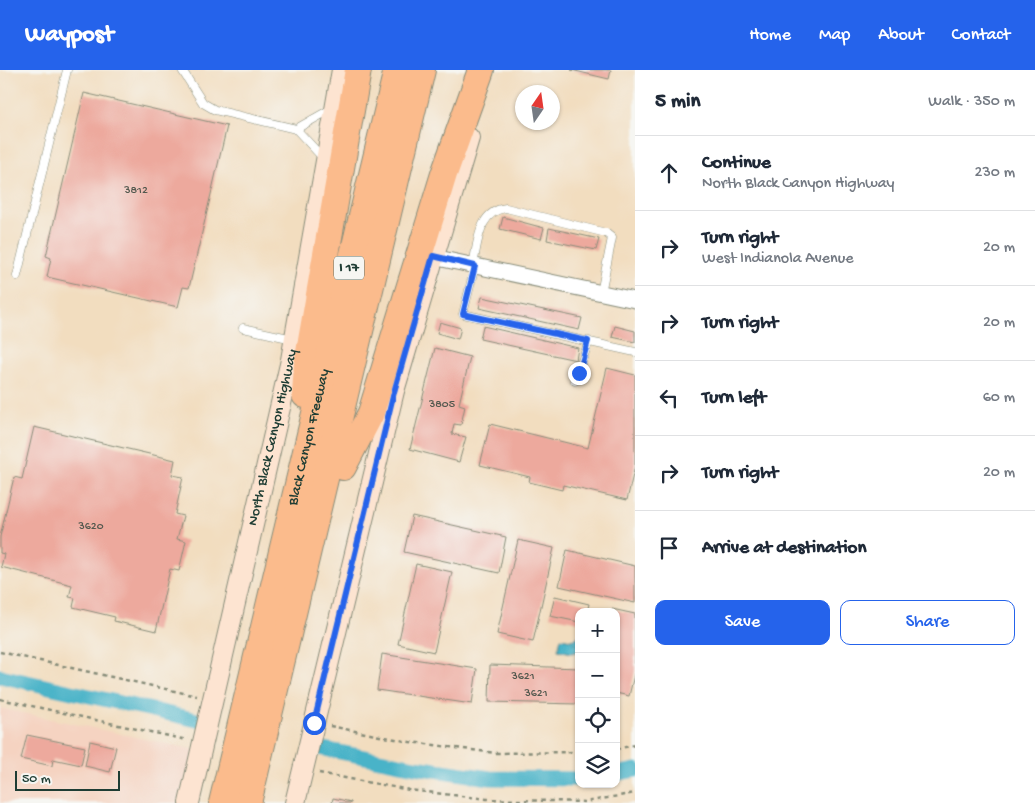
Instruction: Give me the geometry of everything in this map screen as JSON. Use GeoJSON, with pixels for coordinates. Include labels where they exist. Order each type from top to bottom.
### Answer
{"type":"FeatureCollection","features":[{"type":"Feature","properties":{"kind":"highway"},"geometry":{"type":"LineString","coordinates":[[301,466],[307,364],[358,70]]}},
{"type":"Feature","properties":{"kind":"highway","name":"Black Canyon Freeway"},"geometry":{"type":"LineString","coordinates":[[222,803],[397,70]]}},
{"type":"Feature","properties":{"kind":"highway"},"geometry":{"type":"LineString","coordinates":[[248,803],[268,750],[275,721],[422,70]]}},
{"type":"Feature","properties":{"kind":"highway"},"geometry":{"type":"LineString","coordinates":[[275,721],[343,467],[437,70]]}},
{"type":"Feature","properties":{"kind":"highway"},"geometry":{"type":"LineString","coordinates":[[343,467],[371,413],[444,174],[481,70]]}},
{"type":"Feature","properties":{"kind":"highway"},"geometry":{"type":"LineString","coordinates":[[263,803],[268,750]]}},
{"type":"Feature","properties":{"kind":"main road","name":"North Black Canyon Highway"},"geometry":{"type":"LineString","coordinates":[[189,803],[295,340],[342,70]]}},
{"type":"Feature","properties":{"kind":"main road"},"geometry":{"type":"LineString","coordinates":[[295,803],[309,765],[394,392],[488,70]]}},
{"type":"Feature","properties":{"kind":"street"},"geometry":{"type":"LineString","coordinates":[[433,256],[635,300]]}},
{"type":"Feature","properties":{"kind":"lane"},"geometry":{"type":"LineString","coordinates":[[17,276],[67,70]]}},
{"type":"Feature","properties":{"kind":"lane"},"geometry":{"type":"LineString","coordinates":[[182,70],[203,104],[216,110],[296,129],[326,160]]}},
{"type":"Feature","properties":{"kind":"lane"},"geometry":{"type":"LineString","coordinates":[[296,129],[335,107]]}},
{"type":"Feature","properties":{"kind":"lane"},"geometry":{"type":"LineString","coordinates":[[601,293],[612,247],[612,238],[606,233],[506,208],[497,209],[484,220],[463,314],[635,352]]}},
{"type":"Feature","properties":{"kind":"lane"},"geometry":{"type":"LineString","coordinates":[[243,328],[295,340]]}},
{"type":"Feature","properties":{"kind":"lane"},"geometry":{"type":"LineString","coordinates":[[575,381],[588,341]]}},
{"type":"Feature","properties":{"kind":"path"},"geometry":{"type":"LineString","coordinates":[[0,652],[212,703]]}},
{"type":"Feature","properties":{"kind":"path"},"geometry":{"type":"LineString","coordinates":[[0,699],[204,739]]}},
{"type":"Feature","properties":{"kind":"path"},"geometry":{"type":"LineString","coordinates":[[317,728],[496,753],[575,752]]}},
{"type":"Feature","properties":{"kind":"path"},"geometry":{"type":"LineString","coordinates":[[620,748],[635,744]]}},
{"type":"Feature","properties":{"kind":"path"},"geometry":{"type":"LineString","coordinates":[[309,765],[410,790],[487,799],[584,802],[635,793]]}},
{"type":"Feature","properties":{"kind":"shaded area"},"geometry":{"type":"Polygon","coordinates":[[[0,708],[196,750],[184,803],[0,803],[0,708]]]}},
{"type":"Feature","properties":{"kind":"water"},"geometry":{"type":"Polygon","coordinates":[[[561,638],[572,640],[575,638],[575,652],[558,650],[561,638]]]}},
{"type":"Feature","properties":{"kind":"building"},"geometry":{"type":"Polygon","coordinates":[[[571,70],[611,70],[609,79],[571,70]]]}},
{"type":"Feature","properties":{"kind":"building"},"geometry":{"type":"Polygon","coordinates":[[[84,93],[227,126],[189,288],[183,287],[178,307],[47,277],[51,258],[46,256],[84,93]]]}},
{"type":"Feature","properties":{"kind":"building"},"geometry":{"type":"Polygon","coordinates":[[[503,217],[544,228],[541,239],[500,229],[503,217]]]}},
{"type":"Feature","properties":{"kind":"building"},"geometry":{"type":"Polygon","coordinates":[[[549,228],[599,239],[596,250],[547,240],[549,228]]]}},
{"type":"Feature","properties":{"kind":"building"},"geometry":{"type":"Polygon","coordinates":[[[482,297],[582,318],[579,330],[479,308],[482,297]]]}},
{"type":"Feature","properties":{"kind":"building"},"geometry":{"type":"Polygon","coordinates":[[[440,322],[461,328],[458,339],[437,333],[440,322]]]}},
{"type":"Feature","properties":{"kind":"building"},"geometry":{"type":"Polygon","coordinates":[[[483,326],[578,348],[576,360],[480,339],[483,326]]]}},
{"type":"Feature","properties":{"kind":"building"},"geometry":{"type":"Polygon","coordinates":[[[615,326],[635,331],[635,342],[612,337],[615,326]]]}},
{"type":"Feature","properties":{"kind":"building"},"geometry":{"type":"Polygon","coordinates":[[[435,348],[470,357],[459,404],[465,406],[461,425],[454,424],[452,434],[466,437],[459,462],[410,449],[435,348]]]}},
{"type":"Feature","properties":{"kind":"building"},"geometry":{"type":"Polygon","coordinates":[[[607,368],[635,375],[635,466],[627,500],[563,485],[562,490],[529,482],[530,477],[480,465],[490,424],[588,448],[607,368]]]}},
{"type":"Feature","properties":{"kind":"building"},"geometry":{"type":"Polygon","coordinates":[[[34,427],[175,460],[172,475],[183,477],[175,514],[183,516],[177,539],[186,541],[179,571],[170,569],[156,631],[114,621],[115,617],[73,607],[75,598],[69,597],[72,585],[1,567],[4,554],[0,553],[0,537],[14,477],[22,479],[34,427]]]}},
{"type":"Feature","properties":{"kind":"building"},"geometry":{"type":"Polygon","coordinates":[[[412,516],[506,537],[499,573],[404,552],[412,516]]]}},
{"type":"Feature","properties":{"kind":"building"},"geometry":{"type":"Polygon","coordinates":[[[518,540],[554,548],[533,642],[497,634],[518,540]]]}},
{"type":"Feature","properties":{"kind":"building"},"geometry":{"type":"Polygon","coordinates":[[[567,550],[635,566],[635,603],[559,586],[567,550]]]}},
{"type":"Feature","properties":{"kind":"building"},"geometry":{"type":"Polygon","coordinates":[[[416,564],[452,572],[434,652],[398,644],[416,564]]]}},
{"type":"Feature","properties":{"kind":"building"},"geometry":{"type":"Polygon","coordinates":[[[555,596],[589,604],[588,608],[575,608],[575,621],[550,616],[555,596]]]}},
{"type":"Feature","properties":{"kind":"building"},"geometry":{"type":"Polygon","coordinates":[[[620,611],[635,614],[635,671],[629,696],[620,694],[620,611]]]}},
{"type":"Feature","properties":{"kind":"building"},"geometry":{"type":"Polygon","coordinates":[[[382,654],[477,669],[472,704],[377,690],[382,654]]]}},
{"type":"Feature","properties":{"kind":"building"},"geometry":{"type":"Polygon","coordinates":[[[490,665],[575,668],[575,704],[489,702],[490,665]]]}},
{"type":"Feature","properties":{"kind":"building"},"geometry":{"type":"Polygon","coordinates":[[[27,735],[85,747],[81,765],[53,759],[52,766],[21,759],[27,735]]]}},
{"type":"Feature","properties":{"kind":"building"},"geometry":{"type":"Polygon","coordinates":[[[90,741],[116,747],[110,772],[85,766],[90,741]]]}},
{"type":"Feature","properties":{"kind":"building"},"geometry":{"type":"Polygon","coordinates":[[[333,798],[351,802],[351,803],[332,803],[333,798]]]}},
{"type":"Feature","properties":{"kind":"waterway"},"geometry":{"type":"LineString","coordinates":[[0,676],[197,720]]}},
{"type":"Feature","properties":{"kind":"waterway"},"geometry":{"type":"LineString","coordinates":[[319,748],[415,767],[490,778],[575,779]]}},
{"type":"Feature","properties":{"kind":"waterway"},"geometry":{"type":"LineString","coordinates":[[620,773],[635,770]]}},
{"type":"Feature","properties":{"kind":"route"},"geometry":{"type":"LineString","coordinates":[[314,723],[394,392],[433,256],[475,266],[463,314],[588,341],[579,373]]}}]}
